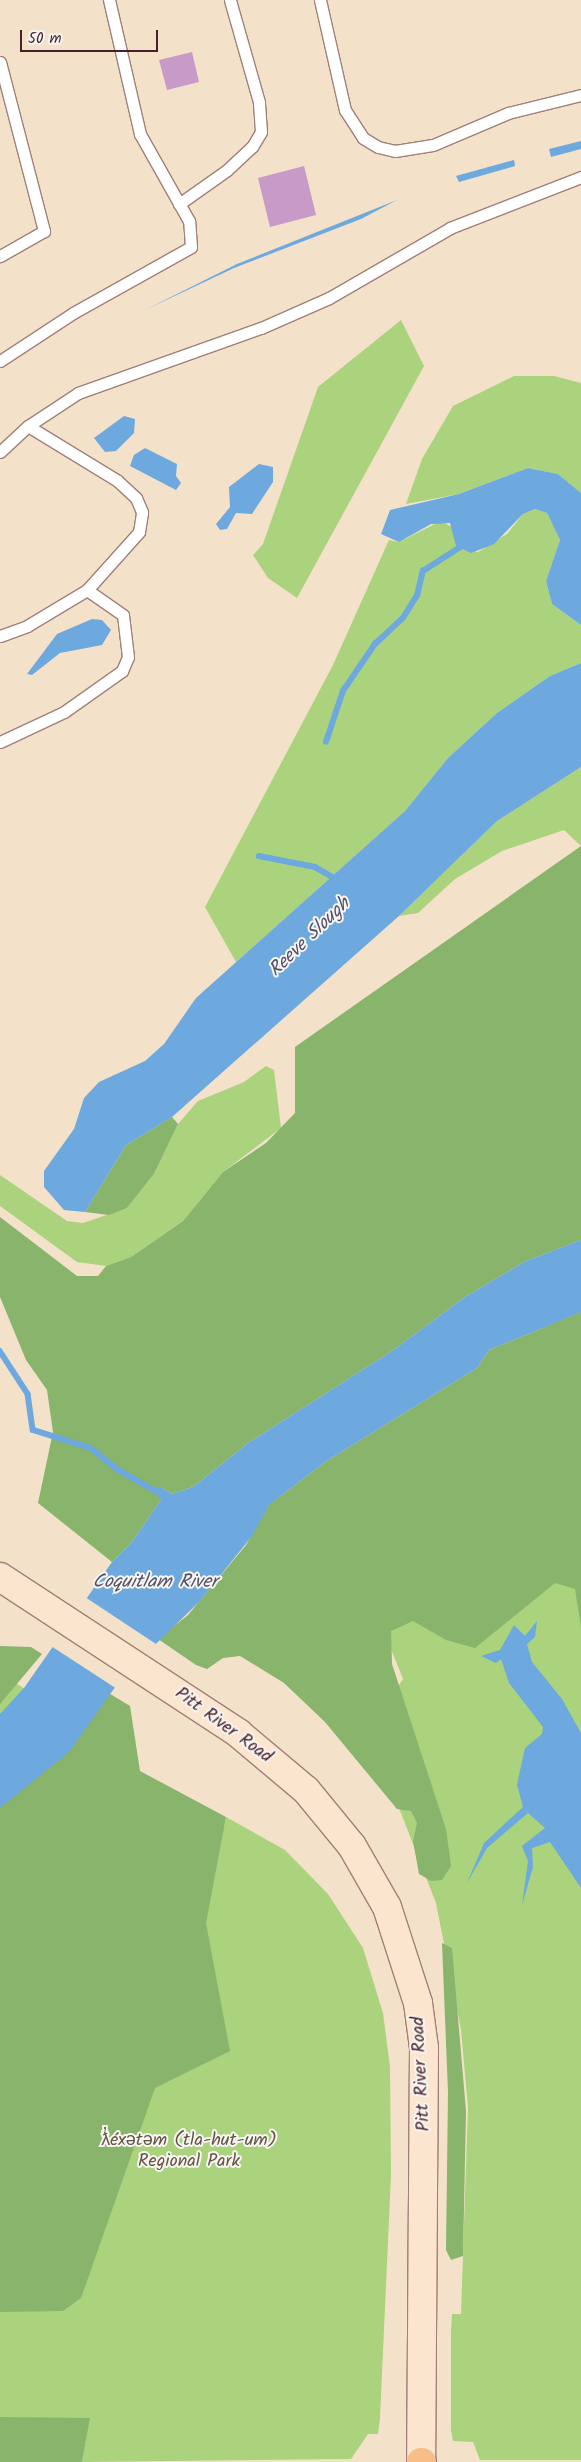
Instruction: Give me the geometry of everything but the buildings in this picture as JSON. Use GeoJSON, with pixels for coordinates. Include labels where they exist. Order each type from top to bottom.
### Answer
{"type":"FeatureCollection","features":[{"type":"Feature","properties":{"kind":"main road","name":"Pitt River Road"},"geometry":{"type":"LineString","coordinates":[[0,1577],[238,1733],[306,1790],[352,1846],[387,1908],[404,1951],[418,2003],[426,2082],[421,2462]]}},
{"type":"Feature","properties":{"kind":"lane"},"geometry":{"type":"LineString","coordinates":[[0,361],[73,313],[186,252],[193,237],[179,204],[140,134],[109,0]]}},
{"type":"Feature","properties":{"kind":"lane"},"geometry":{"type":"LineString","coordinates":[[179,204],[227,170],[252,148],[261,132],[259,102],[230,0]]}},
{"type":"Feature","properties":{"kind":"lane"},"geometry":{"type":"LineString","coordinates":[[320,0],[345,110],[363,138],[378,147],[395,151],[433,145],[508,113],[581,95]]}},
{"type":"Feature","properties":{"kind":"lane"},"geometry":{"type":"LineString","coordinates":[[0,62],[44,231],[0,256]]}},
{"type":"Feature","properties":{"kind":"lane"},"geometry":{"type":"LineString","coordinates":[[1,446],[78,393],[270,324],[329,298],[450,228],[581,177]]}},
{"type":"Feature","properties":{"kind":"lane"},"geometry":{"type":"LineString","coordinates":[[0,636],[27,626],[87,590],[138,532],[142,512],[136,498],[118,481],[28,426]]}},
{"type":"Feature","properties":{"kind":"lane"},"geometry":{"type":"LineString","coordinates":[[0,742],[64,712],[122,672],[128,650],[123,615],[87,590]]}},
{"type":"Feature","properties":{"kind":"green space"},"geometry":{"type":"Polygon","coordinates":[[[401,320],[424,366],[297,598],[268,578],[253,555],[263,544],[318,387],[401,320]]]}},
{"type":"Feature","properties":{"kind":"green space"},"geometry":{"type":"Polygon","coordinates":[[[514,376],[554,376],[581,383],[581,493],[558,474],[528,468],[459,494],[406,504],[422,459],[453,406],[514,376]]]}},
{"type":"Feature","properties":{"kind":"green space"},"geometry":{"type":"Polygon","coordinates":[[[535,509],[547,513],[560,540],[546,581],[552,604],[581,625],[581,663],[550,676],[497,713],[448,758],[405,811],[236,962],[205,907],[333,665],[389,540],[399,542],[441,521],[454,528],[456,546],[478,552],[507,534],[523,514],[535,509]]]}},
{"type":"Feature","properties":{"kind":"green space"},"geometry":{"type":"Polygon","coordinates":[[[581,767],[581,846],[564,830],[502,851],[455,879],[418,913],[399,916],[497,821],[581,767]]]}},
{"type":"Feature","properties":{"kind":"green space"},"geometry":{"type":"Polygon","coordinates":[[[581,846],[581,1240],[526,1261],[465,1297],[392,1351],[248,1443],[193,1487],[172,1494],[161,1487],[161,1500],[131,1543],[112,1562],[38,1503],[53,1432],[47,1390],[26,1360],[0,1297],[0,1217],[77,1276],[98,1276],[106,1266],[131,1257],[183,1221],[223,1172],[266,1143],[295,1113],[295,1047],[581,846]]]}},
{"type":"Feature","properties":{"kind":"green space"},"geometry":{"type":"Polygon","coordinates":[[[266,1066],[274,1070],[281,1128],[223,1172],[183,1221],[131,1257],[106,1266],[77,1262],[0,1206],[0,1175],[67,1221],[83,1223],[127,1208],[154,1174],[178,1124],[198,1101],[244,1082],[266,1066]]]}},
{"type":"Feature","properties":{"kind":"green space"},"geometry":{"type":"Polygon","coordinates":[[[172,1117],[178,1124],[154,1174],[127,1208],[109,1215],[85,1212],[126,1145],[172,1117]]]}},
{"type":"Feature","properties":{"kind":"green space"},"geometry":{"type":"Polygon","coordinates":[[[581,1290],[581,2460],[480,2460],[473,2442],[453,2441],[451,2430],[451,2332],[452,2314],[461,2314],[468,2107],[461,2030],[436,1903],[383,1767],[397,1688],[403,1679],[382,1627],[270,1534],[150,1560],[457,1410],[581,1290]]]}},
{"type":"Feature","properties":{"kind":"green space"},"geometry":{"type":"Polygon","coordinates":[[[581,1312],[581,1627],[575,1589],[555,1583],[475,1648],[446,1640],[413,1621],[391,1631],[392,1664],[446,1829],[451,1866],[442,1880],[431,1881],[419,1874],[413,1841],[417,1823],[411,1811],[397,1809],[325,1722],[284,1683],[240,1656],[223,1658],[207,1669],[196,1665],[158,1639],[188,1615],[246,1545],[269,1505],[325,1462],[477,1368],[489,1350],[581,1312]]]}},
{"type":"Feature","properties":{"kind":"green space"},"geometry":{"type":"Polygon","coordinates":[[[0,1646],[31,1647],[42,1654],[0,1704],[0,1646]]]}},
{"type":"Feature","properties":{"kind":"green space","name":"ƛ̓éxətəm (tla-hut-um) Regional Park"},"geometry":{"type":"Polygon","coordinates":[[[0,1674],[98,1732],[139,1772],[224,1827],[226,1817],[285,1850],[328,1894],[363,1948],[383,2013],[390,2067],[391,2175],[378,2434],[368,2434],[351,2459],[82,2462],[87,2434],[0,2435],[0,1674]]]}},
{"type":"Feature","properties":{"kind":"green space"},"geometry":{"type":"Polygon","coordinates":[[[107,1692],[130,1706],[140,1771],[226,1817],[206,1923],[230,2051],[155,2088],[81,2298],[63,2311],[0,2312],[0,1794],[107,1692]]]}},
{"type":"Feature","properties":{"kind":"green space"},"geometry":{"type":"Polygon","coordinates":[[[442,1943],[452,1948],[466,2111],[463,2256],[451,2260],[446,2250],[448,2092],[442,1943]]]}},
{"type":"Feature","properties":{"kind":"green space"},"geometry":{"type":"Polygon","coordinates":[[[0,2417],[90,2418],[82,2462],[0,2462],[0,2417]]]}},
{"type":"Feature","properties":{"kind":"water"},"geometry":{"type":"Polygon","coordinates":[[[581,141],[581,149],[551,157],[549,149],[581,141]]]}},
{"type":"Feature","properties":{"kind":"water"},"geometry":{"type":"Polygon","coordinates":[[[514,160],[515,166],[459,182],[456,176],[514,160]]]}},
{"type":"Feature","properties":{"kind":"water"},"geometry":{"type":"Polygon","coordinates":[[[397,200],[361,219],[234,268],[145,310],[237,264],[397,200]]]}},
{"type":"Feature","properties":{"kind":"water"},"geometry":{"type":"Polygon","coordinates":[[[124,416],[135,419],[134,433],[116,451],[105,452],[94,438],[124,416]]]}},
{"type":"Feature","properties":{"kind":"water"},"geometry":{"type":"Polygon","coordinates":[[[145,448],[177,464],[176,476],[181,483],[176,490],[130,466],[134,455],[145,448]]]}},
{"type":"Feature","properties":{"kind":"water"},"geometry":{"type":"Polygon","coordinates":[[[259,464],[273,467],[273,482],[252,514],[236,513],[227,529],[220,530],[216,524],[230,507],[229,487],[259,464]]]}},
{"type":"Feature","properties":{"kind":"water"},"geometry":{"type":"Polygon","coordinates":[[[528,468],[558,474],[581,493],[581,625],[552,604],[546,581],[560,540],[547,513],[535,509],[523,514],[494,544],[471,553],[456,546],[450,523],[431,524],[399,542],[381,534],[390,510],[459,494],[528,468]]]}},
{"type":"Feature","properties":{"kind":"water"},"geometry":{"type":"Polygon","coordinates":[[[92,619],[102,620],[111,630],[102,645],[60,653],[32,675],[27,674],[57,634],[92,619]]]}},
{"type":"Feature","properties":{"kind":"water","name":"Reeve Slough"},"geometry":{"type":"Polygon","coordinates":[[[581,663],[581,767],[497,821],[399,916],[172,1117],[126,1145],[85,1212],[64,1210],[44,1187],[44,1171],[74,1129],[84,1098],[99,1082],[145,1061],[164,1044],[196,998],[405,811],[448,758],[497,713],[550,676],[581,663]]]}},
{"type":"Feature","properties":{"kind":"water","name":"Coquitlam River"},"geometry":{"type":"Polygon","coordinates":[[[581,1240],[581,1312],[489,1350],[477,1368],[325,1462],[269,1505],[252,1536],[199,1602],[123,1676],[69,1752],[0,1808],[0,1714],[24,1688],[112,1562],[131,1543],[161,1500],[154,1489],[161,1487],[172,1494],[193,1487],[248,1443],[392,1351],[465,1297],[526,1261],[581,1240]]]}},
{"type":"Feature","properties":{"kind":"water"},"geometry":{"type":"Polygon","coordinates":[[[537,1621],[535,1637],[527,1644],[532,1662],[562,1699],[581,1733],[581,1888],[550,1842],[532,1848],[533,1867],[522,1905],[528,1861],[522,1846],[545,1828],[528,1813],[487,1848],[467,1883],[484,1843],[523,1807],[517,1785],[525,1748],[542,1734],[543,1727],[509,1683],[501,1659],[496,1663],[481,1656],[500,1650],[514,1625],[525,1636],[537,1621]]]}},
{"type":"Feature","properties":{"kind":"pier"},"geometry":{"type":"Polygon","coordinates":[[[85,1597],[156,1644],[117,1689],[51,1646],[85,1597]]]}},
{"type":"Feature","properties":{"kind":"waterway"},"geometry":{"type":"LineString","coordinates":[[326,742],[343,691],[375,644],[403,618],[417,596],[423,571],[465,544]]}},
{"type":"Feature","properties":{"kind":"waterway"},"geometry":{"type":"LineString","coordinates":[[259,856],[315,867],[339,881]]}},
{"type":"Feature","properties":{"kind":"waterway"},"geometry":{"type":"LineString","coordinates":[[0,1351],[28,1394],[33,1430],[91,1448],[117,1469],[159,1493]]}}]}
